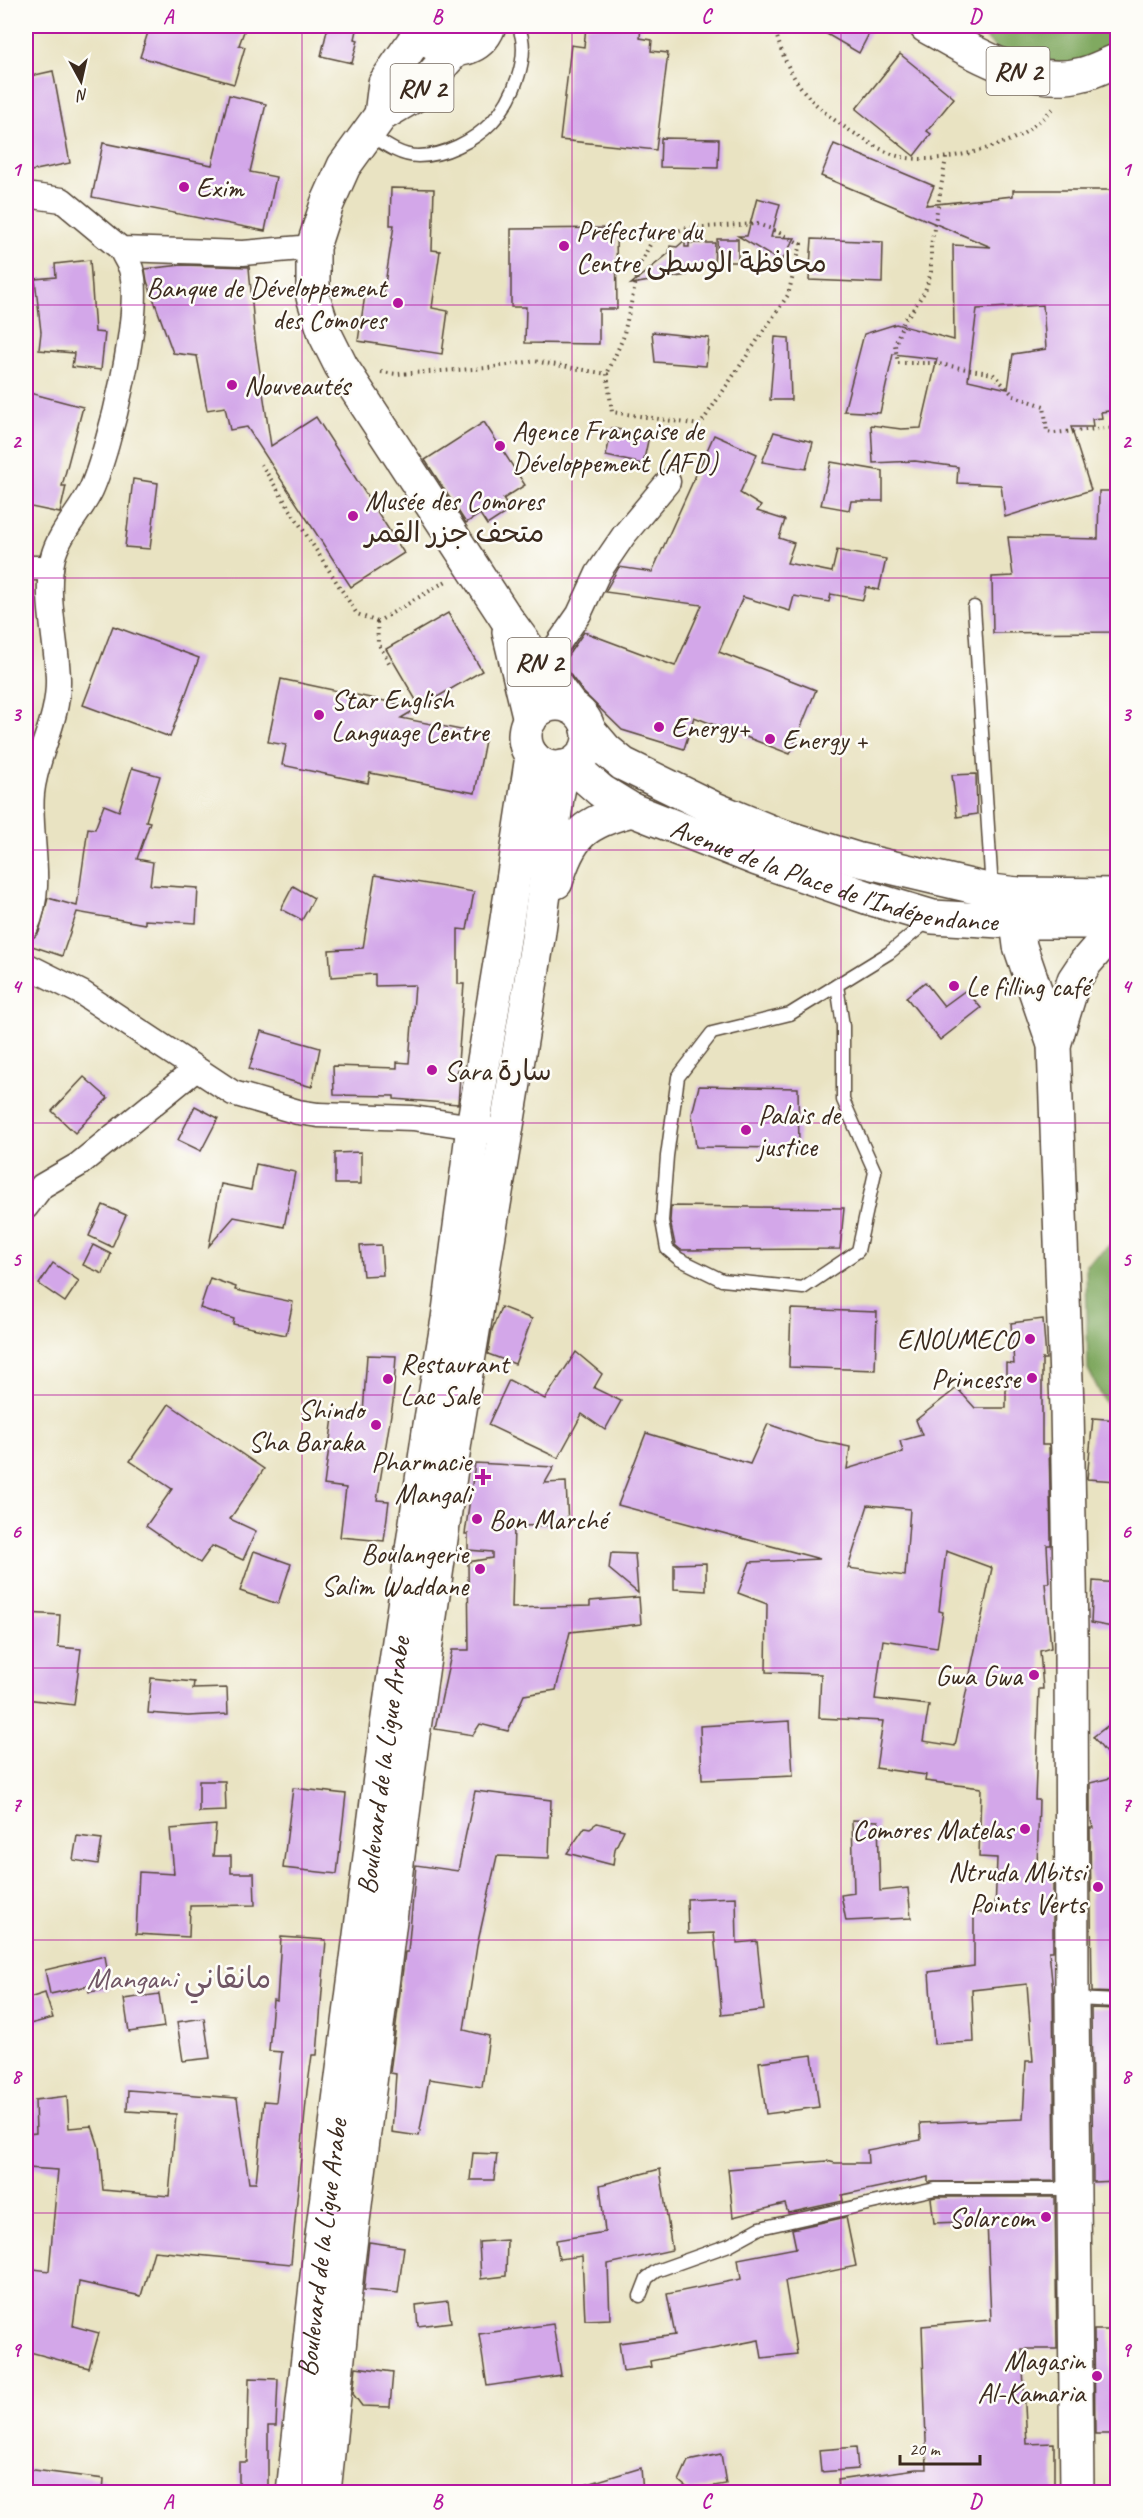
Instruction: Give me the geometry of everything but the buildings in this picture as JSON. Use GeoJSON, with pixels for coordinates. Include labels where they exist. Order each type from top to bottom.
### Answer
{"type":"FeatureCollection","features":[{"type":"Feature","properties":{"kind":"main road"},"geometry":{"type":"LineString","coordinates":[[420,28],[435,45],[454,51],[474,45],[482,38],[489,26]]}},
{"type":"Feature","properties":{"kind":"main road","name":"RN 2"},"geometry":{"type":"LineString","coordinates":[[926,26],[986,59],[1027,74],[1082,75],[1118,60]]}},
{"type":"Feature","properties":{"kind":"main road","name":"RN 2"},"geometry":{"type":"LineString","coordinates":[[374,124],[385,83],[420,28]]}},
{"type":"Feature","properties":{"kind":"main road","name":"RN 2"},"geometry":{"type":"LineString","coordinates":[[454,51],[415,95],[374,124],[344,166],[327,204],[313,247],[313,297],[325,334],[342,366],[506,618],[580,718]]}},
{"type":"Feature","properties":{"kind":"main road","name":"RN 2"},"geometry":{"type":"LineString","coordinates":[[506,618],[530,720]]}},
{"type":"Feature","properties":{"kind":"main road"},"geometry":{"type":"LineString","coordinates":[[552,705],[580,718],[587,746],[578,760],[567,766],[547,766],[532,756],[525,739],[530,720],[543,707],[552,705]]}},
{"type":"Feature","properties":{"kind":"main road","name":"Avenue de la Place de l'Indépendance"},"geometry":{"type":"LineString","coordinates":[[580,718],[606,750],[623,764],[776,834],[1009,902],[1118,923]]}},
{"type":"Feature","properties":{"kind":"main road","name":"Boulevard de la Ligue Arabe"},"geometry":{"type":"LineString","coordinates":[[443,1432],[448,1319],[472,1127],[532,756]]}},
{"type":"Feature","properties":{"kind":"main road","name":"Avenue de la Place de l'Indépendance"},"geometry":{"type":"LineString","coordinates":[[567,766],[632,810],[757,859],[869,898],[933,917],[1009,902],[1118,895]]}},
{"type":"Feature","properties":{"kind":"main road","name":"Boulevard de la Ligue Arabe"},"geometry":{"type":"LineString","coordinates":[[293,2493],[339,2221],[397,1747],[443,1432],[505,1131],[538,938],[557,797],[567,766]]}},
{"type":"Feature","properties":{"kind":"main road"},"geometry":{"type":"LineString","coordinates":[[538,938],[561,865],[573,842],[593,823],[605,817],[632,810]]}},
{"type":"Feature","properties":{"kind":"main road"},"geometry":{"type":"LineString","coordinates":[[1009,902],[1020,946],[1054,1045],[1071,1622],[1077,2493]]}},
{"type":"Feature","properties":{"kind":"main road"},"geometry":{"type":"LineString","coordinates":[[1054,1045],[1074,980],[1118,923]]}},
{"type":"Feature","properties":{"kind":"main road","name":"Boulevard de la Ligue Arabe"},"geometry":{"type":"LineString","coordinates":[[324,2493],[339,2221]]}},
{"type":"Feature","properties":{"kind":"street"},"geometry":{"type":"LineString","coordinates":[[26,195],[62,200],[121,249],[131,270],[133,323],[98,473],[81,510],[59,542],[51,568],[57,692],[52,725],[35,775],[32,793],[34,886],[33,905],[26,927]]}},
{"type":"Feature","properties":{"kind":"street"},"geometry":{"type":"LineString","coordinates":[[121,249],[243,253],[313,247]]}},
{"type":"Feature","properties":{"kind":"street"},"geometry":{"type":"LineString","coordinates":[[542,667],[579,614],[598,573],[624,535],[668,482]]}},
{"type":"Feature","properties":{"kind":"street"},"geometry":{"type":"LineString","coordinates":[[26,568],[51,568]]}},
{"type":"Feature","properties":{"kind":"street"},"geometry":{"type":"LineString","coordinates":[[26,965],[82,993],[233,1093],[298,1112],[318,1115],[413,1118],[505,1131]]}},
{"type":"Feature","properties":{"kind":"street"},"geometry":{"type":"LineString","coordinates":[[26,1208],[42,1186],[78,1165],[196,1069]]}},
{"type":"Feature","properties":{"kind":"lane"},"geometry":{"type":"LineString","coordinates":[[374,124],[400,153],[417,156],[439,154],[468,140],[491,123],[506,102],[519,71],[524,50],[523,37],[518,26]]}},
{"type":"Feature","properties":{"kind":"lane"},"geometry":{"type":"LineString","coordinates":[[974,607],[1009,902]]}},
{"type":"Feature","properties":{"kind":"lane"},"geometry":{"type":"LineString","coordinates":[[837,985],[843,1026],[843,1100],[875,1172],[858,1251],[803,1288],[722,1280],[679,1259],[667,1250],[662,1221],[667,1156],[678,1077],[712,1033],[790,1014],[837,985],[889,953],[933,917]]}},
{"type":"Feature","properties":{"kind":"lane"},"geometry":{"type":"LineString","coordinates":[[1072,1999],[1118,2001]]}},
{"type":"Feature","properties":{"kind":"lane"},"geometry":{"type":"LineString","coordinates":[[639,2296],[648,2278],[656,2271],[729,2245],[760,2228],[935,2189],[1075,2189]]}},
{"type":"Feature","properties":{"kind":"path"},"geometry":{"type":"LineString","coordinates":[[774,26],[778,41],[804,94],[822,112],[880,149],[902,157],[924,160],[946,158],[1019,136],[1058,104]]}},
{"type":"Feature","properties":{"kind":"path"},"geometry":{"type":"LineString","coordinates":[[946,158],[931,246],[931,272],[925,291],[903,320],[895,345],[898,363],[934,363],[993,374],[1014,396],[1044,406],[1047,432],[1118,427]]}},
{"type":"Feature","properties":{"kind":"path"},"geometry":{"type":"LineString","coordinates":[[757,224],[801,244],[788,295],[700,425],[612,412],[607,374],[623,338],[640,264],[652,239],[687,228],[757,224]]}},
{"type":"Feature","properties":{"kind":"path"},"geometry":{"type":"LineString","coordinates":[[342,366],[397,374],[488,368],[534,361],[607,374]]}},
{"type":"Feature","properties":{"kind":"path"},"geometry":{"type":"LineString","coordinates":[[261,464],[357,614],[377,622]]}},
{"type":"Feature","properties":{"kind":"path"},"geometry":{"type":"LineString","coordinates":[[377,622],[472,566]]}},
{"type":"Feature","properties":{"kind":"path"},"geometry":{"type":"LineString","coordinates":[[377,622],[378,643],[391,666]]}},
{"type":"Feature","properties":{"kind":"green space"},"geometry":{"type":"Polygon","coordinates":[[[978,26],[1117,26],[1117,51],[1074,68],[1037,57],[1005,58],[981,33],[978,26]]]}},
{"type":"Feature","properties":{"kind":"green space"},"geometry":{"type":"Polygon","coordinates":[[[1117,1239],[1117,1417],[1112,1416],[1088,1369],[1086,1265],[1117,1239]]]}},
{"type":"Feature","properties":{"kind":"place","name":"Exim"},"geometry":{"type":"Point","coordinates":[184,187]}},
{"type":"Feature","properties":{"kind":"place","name":"Préfecture du Centre محافظة الوسطى"},"geometry":{"type":"Point","coordinates":[564,246]}},
{"type":"Feature","properties":{"kind":"place","name":"Banque de Développement des Comores"},"geometry":{"type":"Point","coordinates":[398,303]}},
{"type":"Feature","properties":{"kind":"place","name":"Nouveautés"},"geometry":{"type":"Point","coordinates":[232,385]}},
{"type":"Feature","properties":{"kind":"place","name":"Agence Française de Développement (AFD)"},"geometry":{"type":"Point","coordinates":[500,446]}},
{"type":"Feature","properties":{"kind":"place","name":"Musée des Comores متحف جزر القمر"},"geometry":{"type":"Point","coordinates":[353,516]}},
{"type":"Feature","properties":{"kind":"place","name":"Star English Language Centre"},"geometry":{"type":"Point","coordinates":[319,715]}},
{"type":"Feature","properties":{"kind":"place","name":"Energy+"},"geometry":{"type":"Point","coordinates":[659,727]}},
{"type":"Feature","properties":{"kind":"place","name":"Energy +"},"geometry":{"type":"Point","coordinates":[770,739]}},
{"type":"Feature","properties":{"kind":"place","name":"Le filling café"},"geometry":{"type":"Point","coordinates":[954,986]}},
{"type":"Feature","properties":{"kind":"place","name":"Sara سارة"},"geometry":{"type":"Point","coordinates":[432,1070]}},
{"type":"Feature","properties":{"kind":"place","name":"Palais de justice"},"geometry":{"type":"Point","coordinates":[746,1130]}},
{"type":"Feature","properties":{"kind":"place","name":"ENOUMECO"},"geometry":{"type":"Point","coordinates":[1030,1339]}},
{"type":"Feature","properties":{"kind":"place","name":"Princesse"},"geometry":{"type":"Point","coordinates":[1032,1378]}},
{"type":"Feature","properties":{"kind":"place","name":"Restaurant Lac Sale"},"geometry":{"type":"Point","coordinates":[388,1379]}},
{"type":"Feature","properties":{"kind":"place","name":"Shindo Sha Baraka"},"geometry":{"type":"Point","coordinates":[376,1425]}},
{"type":"Feature","properties":{"kind":"place","name":"Pharmacie Mangali"},"geometry":{"type":"Point","coordinates":[483,1477]}},
{"type":"Feature","properties":{"kind":"place","name":"Bon Marché"},"geometry":{"type":"Point","coordinates":[477,1519]}},
{"type":"Feature","properties":{"kind":"place","name":"Boulangerie Salim Waddane"},"geometry":{"type":"Point","coordinates":[480,1569]}},
{"type":"Feature","properties":{"kind":"place","name":"Gwa Gwa"},"geometry":{"type":"Point","coordinates":[1034,1675]}},
{"type":"Feature","properties":{"kind":"place","name":"Comores Matelas"},"geometry":{"type":"Point","coordinates":[1025,1829]}},
{"type":"Feature","properties":{"kind":"place","name":"Ntruda Mbitsi Points Verts"},"geometry":{"type":"Point","coordinates":[1098,1887]}},
{"type":"Feature","properties":{"kind":"place","name":"Solarcom"},"geometry":{"type":"Point","coordinates":[1046,2217]}},
{"type":"Feature","properties":{"kind":"place","name":"Magasin Al-Kamaria"},"geometry":{"type":"Point","coordinates":[1097,2376]}},
{"type":"Feature","properties":{"kind":"district","name":"Mangani مانقاني"},"geometry":{"type":"Point","coordinates":[179,1978]}}]}
